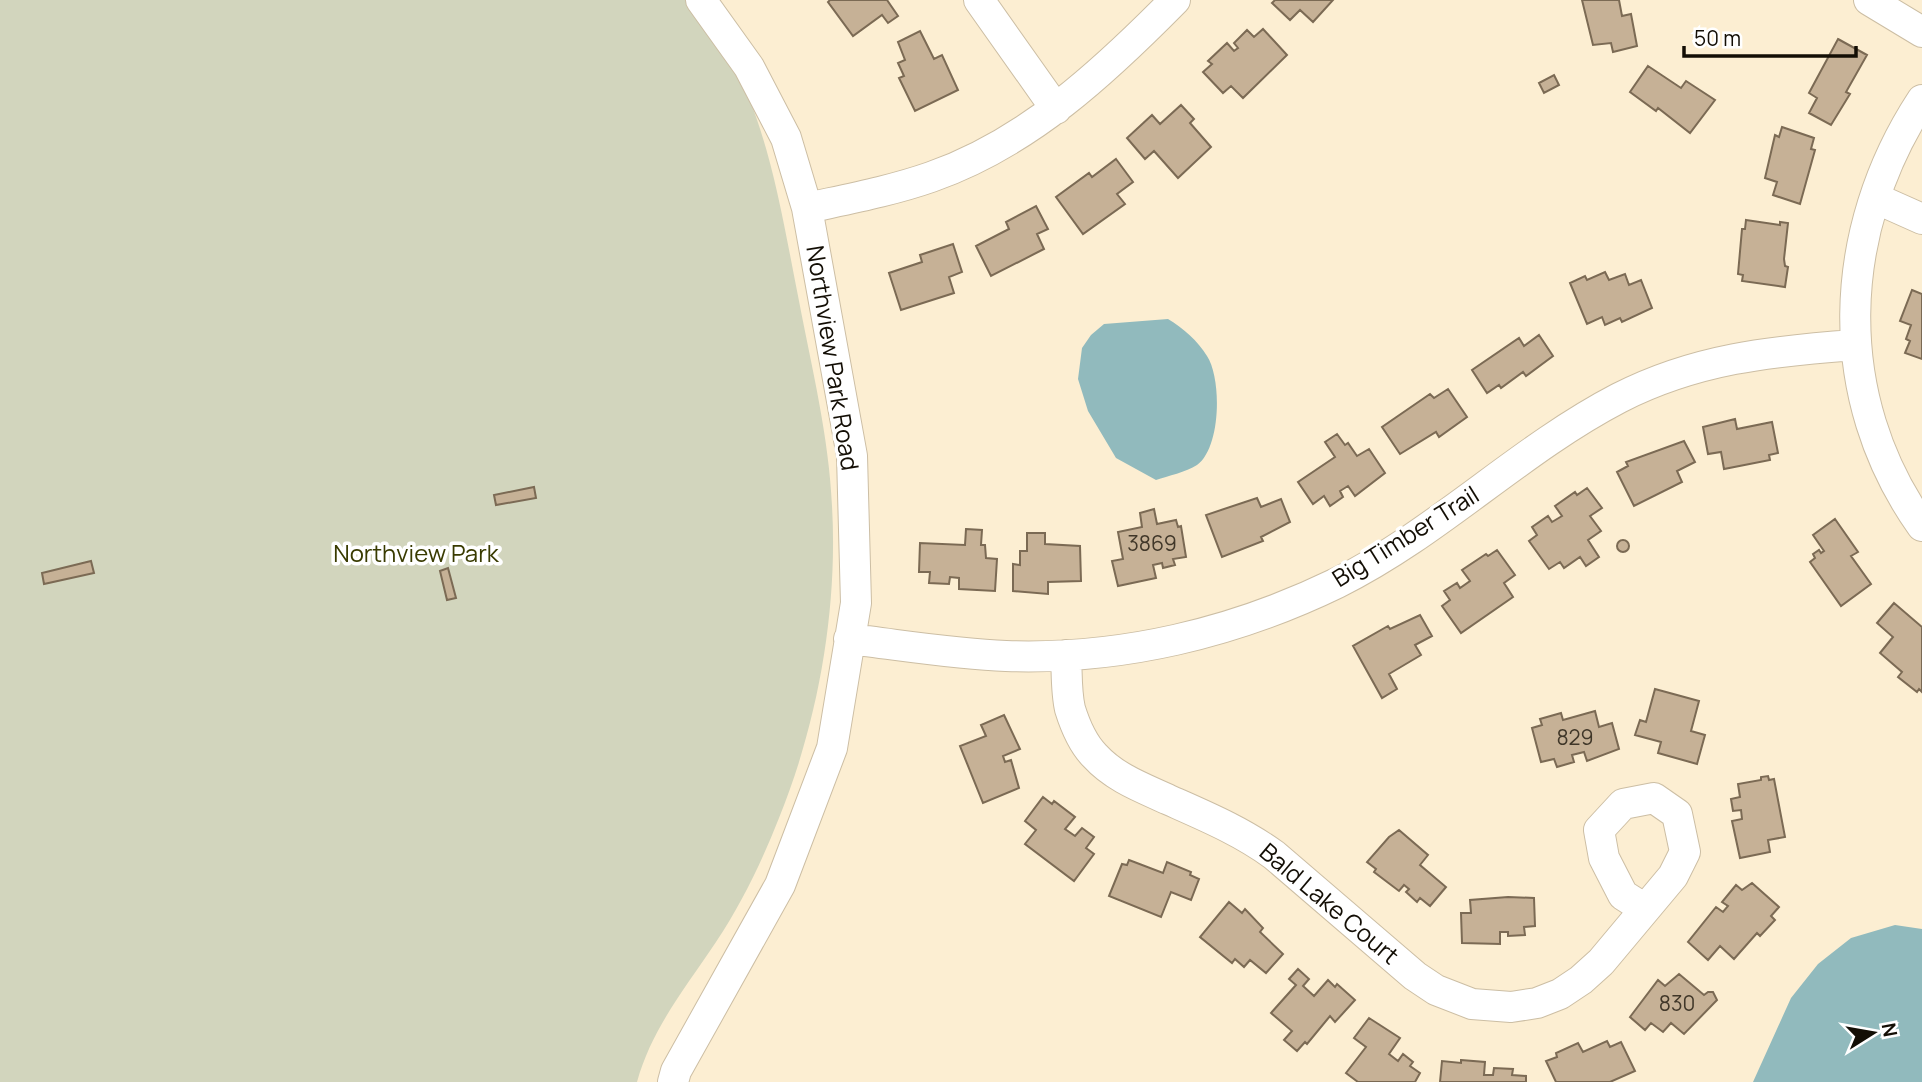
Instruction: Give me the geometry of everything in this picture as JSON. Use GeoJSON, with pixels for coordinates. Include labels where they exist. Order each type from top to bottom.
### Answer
{"type":"FeatureCollection","features":[{"type":"Feature","properties":{"kind":"street","name":"Northview Park Road"},"geometry":{"type":"LineString","coordinates":[[673,1082],[676,1071],[780,886],[832,748],[856,603],[852,456],[807,208],[786,138],[749,67],[701,0]]}},
{"type":"Feature","properties":{"kind":"street"},"geometry":{"type":"LineString","coordinates":[[979,0],[1056,109]]}},
{"type":"Feature","properties":{"kind":"street"},"geometry":{"type":"LineString","coordinates":[[807,208],[901,186],[991,151],[1056,109],[1175,0]]}},
{"type":"Feature","properties":{"kind":"street"},"geometry":{"type":"LineString","coordinates":[[1868,0],[1922,32]]}},
{"type":"Feature","properties":{"kind":"street"},"geometry":{"type":"LineString","coordinates":[[1917,117],[1875,198],[1860,253],[1855,299],[1855,345],[1867,413],[1883,460],[1922,526]]}},
{"type":"Feature","properties":{"kind":"street"},"geometry":{"type":"LineString","coordinates":[[1875,198],[1922,219]]}},
{"type":"Feature","properties":{"kind":"street","name":"Big Timber Trail"},"geometry":{"type":"LineString","coordinates":[[849,639],[977,654],[1066,655],[1149,645],[1206,633],[1251,619],[1338,582],[1420,532],[1591,413],[1650,384],[1736,357],[1855,345]]}},
{"type":"Feature","properties":{"kind":"street","name":"Bald Lake Court"},"geometry":{"type":"LineString","coordinates":[[1066,655],[1069,706],[1086,746],[1106,767],[1130,782],[1236,830],[1256,842],[1415,976],[1448,996],[1497,1008],[1523,1006],[1560,994],[1592,971],[1645,909]]}},
{"type":"Feature","properties":{"kind":"green space","name":"Northview Park"},"geometry":{"type":"Polygon","coordinates":[[[0,0],[689,0],[735,69],[747,93],[772,169],[824,429],[832,506],[832,585],[822,665],[805,743],[793,781],[751,882],[716,942],[661,1026],[643,1062],[637,1082],[0,1082],[0,0]]]}},
{"type":"Feature","properties":{"kind":"water"},"geometry":{"type":"Polygon","coordinates":[[[1168,319],[1190,335],[1207,356],[1215,380],[1217,413],[1211,444],[1197,465],[1156,480],[1116,458],[1088,411],[1078,379],[1082,348],[1091,335],[1104,324],[1168,319]]]}},
{"type":"Feature","properties":{"kind":"water"},"geometry":{"type":"Polygon","coordinates":[[[1895,925],[1922,929],[1922,1082],[1753,1082],[1791,998],[1818,964],[1851,938],[1895,925]]]}},
{"type":"Feature","properties":{"kind":"building"},"geometry":{"type":"Polygon","coordinates":[[[887,0],[898,16],[888,23],[882,15],[853,36],[828,2],[887,0]]]}},
{"type":"Feature","properties":{"kind":"building"},"geometry":{"type":"Polygon","coordinates":[[[1275,0],[1333,0],[1313,22],[1300,10],[1290,20],[1272,3],[1275,0]]]}},
{"type":"Feature","properties":{"kind":"building"},"geometry":{"type":"Polygon","coordinates":[[[1582,0],[1619,0],[1622,16],[1631,14],[1637,46],[1613,52],[1611,43],[1593,45],[1582,0]]]}},
{"type":"Feature","properties":{"kind":"building"},"geometry":{"type":"Polygon","coordinates":[[[1263,29],[1287,55],[1243,98],[1231,86],[1223,93],[1203,72],[1212,64],[1208,61],[1227,43],[1234,51],[1238,48],[1234,43],[1247,30],[1254,37],[1263,29]]]}},
{"type":"Feature","properties":{"kind":"building"},"geometry":{"type":"Polygon","coordinates":[[[920,31],[934,59],[942,55],[958,90],[915,111],[899,78],[904,76],[898,63],[905,60],[898,42],[920,31]]]}},
{"type":"Feature","properties":{"kind":"building"},"geometry":{"type":"Polygon","coordinates":[[[1838,39],[1867,55],[1846,92],[1850,94],[1831,125],[1809,113],[1817,98],[1809,93],[1838,39]]]}},
{"type":"Feature","properties":{"kind":"building"},"geometry":{"type":"Polygon","coordinates":[[[1648,66],[1681,88],[1686,81],[1715,100],[1690,133],[1658,108],[1656,111],[1630,92],[1648,66]]]}},
{"type":"Feature","properties":{"kind":"building"},"geometry":{"type":"Polygon","coordinates":[[[1554,75],[1559,85],[1544,93],[1539,83],[1554,75]]]}},
{"type":"Feature","properties":{"kind":"building"},"geometry":{"type":"Polygon","coordinates":[[[1181,105],[1194,119],[1190,123],[1211,147],[1178,178],[1154,151],[1145,159],[1127,138],[1152,115],[1160,124],[1181,105]]]}},
{"type":"Feature","properties":{"kind":"building"},"geometry":{"type":"Polygon","coordinates":[[[1782,127],[1814,138],[1811,149],[1815,150],[1800,204],[1773,195],[1777,182],[1765,178],[1775,135],[1779,137],[1782,127]]]}},
{"type":"Feature","properties":{"kind":"building"},"geometry":{"type":"Polygon","coordinates":[[[1116,159],[1133,182],[1117,194],[1125,204],[1083,234],[1056,197],[1089,173],[1092,177],[1116,159]]]}},
{"type":"Feature","properties":{"kind":"building"},"geometry":{"type":"Polygon","coordinates":[[[1036,206],[1048,229],[1037,234],[1044,249],[991,276],[976,246],[1009,229],[1006,222],[1036,206]]]}},
{"type":"Feature","properties":{"kind":"building"},"geometry":{"type":"Polygon","coordinates":[[[1746,220],[1780,225],[1780,222],[1788,223],[1784,259],[1785,266],[1788,267],[1785,287],[1742,281],[1743,275],[1738,274],[1742,229],[1745,229],[1746,220]]]}},
{"type":"Feature","properties":{"kind":"building"},"geometry":{"type":"Polygon","coordinates":[[[953,244],[962,272],[949,277],[954,293],[901,310],[889,273],[922,262],[920,255],[953,244]]]}},
{"type":"Feature","properties":{"kind":"building"},"geometry":{"type":"Polygon","coordinates":[[[1605,272],[1609,280],[1625,274],[1629,285],[1641,280],[1652,308],[1622,322],[1620,318],[1605,325],[1602,317],[1587,324],[1570,283],[1585,276],[1587,280],[1605,272]]]}},
{"type":"Feature","properties":{"kind":"building"},"geometry":{"type":"Polygon","coordinates":[[[1912,290],[1922,294],[1922,359],[1905,353],[1910,341],[1906,339],[1911,325],[1900,321],[1912,290]]]}},
{"type":"Feature","properties":{"kind":"building"},"geometry":{"type":"Polygon","coordinates":[[[1539,335],[1553,356],[1526,376],[1523,372],[1501,388],[1499,385],[1487,393],[1472,370],[1519,338],[1524,346],[1539,335]]]}},
{"type":"Feature","properties":{"kind":"building"},"geometry":{"type":"Polygon","coordinates":[[[1448,389],[1467,417],[1439,437],[1436,432],[1400,454],[1382,427],[1430,394],[1434,398],[1448,389]]]}},
{"type":"Feature","properties":{"kind":"building"},"geometry":{"type":"Polygon","coordinates":[[[1735,419],[1737,429],[1772,422],[1778,453],[1769,455],[1770,460],[1724,469],[1721,452],[1708,454],[1703,427],[1735,419]]]}},
{"type":"Feature","properties":{"kind":"building"},"geometry":{"type":"Polygon","coordinates":[[[1337,434],[1357,456],[1369,449],[1385,473],[1355,496],[1348,486],[1340,491],[1343,497],[1330,506],[1324,496],[1313,504],[1298,482],[1335,457],[1325,442],[1337,434]]]}},
{"type":"Feature","properties":{"kind":"building"},"geometry":{"type":"Polygon","coordinates":[[[1684,441],[1695,462],[1677,471],[1682,482],[1634,506],[1617,472],[1628,466],[1626,462],[1684,441]]]}},
{"type":"Feature","properties":{"kind":"building"},"geometry":{"type":"Polygon","coordinates":[[[534,487],[536,498],[496,505],[494,495],[534,487]]]}},
{"type":"Feature","properties":{"kind":"building"},"geometry":{"type":"Polygon","coordinates":[[[1587,488],[1602,508],[1590,516],[1601,531],[1588,540],[1599,557],[1586,566],[1580,557],[1564,568],[1560,562],[1549,569],[1529,541],[1537,535],[1532,527],[1548,516],[1552,522],[1562,516],[1555,506],[1575,492],[1577,495],[1587,488]]]}},
{"type":"Feature","properties":{"kind":"building"},"geometry":{"type":"Polygon","coordinates":[[[1257,498],[1261,507],[1281,499],[1290,522],[1261,537],[1263,541],[1222,557],[1206,515],[1257,498]]]}},
{"type":"Feature","properties":{"kind":"building"},"geometry":{"type":"Polygon","coordinates":[[[1154,509],[1157,524],[1176,520],[1178,527],[1181,526],[1186,557],[1173,559],[1175,565],[1163,568],[1162,563],[1153,565],[1156,578],[1118,586],[1112,561],[1123,559],[1118,532],[1142,527],[1140,513],[1154,509]]]}},
{"type":"Feature","properties":{"kind":"building"},"geometry":{"type":"Polygon","coordinates":[[[1835,519],[1858,552],[1851,556],[1871,584],[1841,606],[1810,562],[1815,558],[1813,554],[1819,550],[1821,553],[1824,551],[1813,535],[1835,519]]]}},
{"type":"Feature","properties":{"kind":"building"},"geometry":{"type":"Polygon","coordinates":[[[966,529],[982,530],[981,545],[985,545],[986,558],[997,559],[995,591],[959,589],[959,578],[950,577],[949,584],[929,583],[930,572],[919,572],[920,543],[965,545],[966,529]]]}},
{"type":"Feature","properties":{"kind":"building"},"geometry":{"type":"Polygon","coordinates":[[[1027,533],[1045,533],[1045,544],[1080,546],[1081,581],[1048,582],[1048,594],[1013,591],[1013,564],[1020,565],[1020,551],[1027,551],[1027,533]]]}},
{"type":"Feature","properties":{"kind":"building"},"geometry":{"type":"Polygon","coordinates":[[[1618,541],[1628,541],[1628,551],[1618,551],[1618,541]]]}},
{"type":"Feature","properties":{"kind":"building"},"geometry":{"type":"Polygon","coordinates":[[[1497,550],[1515,575],[1504,583],[1513,597],[1461,633],[1442,606],[1450,600],[1444,591],[1457,583],[1460,588],[1470,581],[1462,570],[1497,550]]]}},
{"type":"Feature","properties":{"kind":"building"},"geometry":{"type":"Polygon","coordinates":[[[91,561],[94,573],[44,584],[42,573],[91,561]]]}},
{"type":"Feature","properties":{"kind":"building"},"geometry":{"type":"Polygon","coordinates":[[[448,568],[456,598],[447,600],[440,571],[448,568]]]}},
{"type":"Feature","properties":{"kind":"building"},"geometry":{"type":"Polygon","coordinates":[[[1894,603],[1922,627],[1922,692],[1919,689],[1917,692],[1898,677],[1902,672],[1880,653],[1893,637],[1877,623],[1894,603]]]}},
{"type":"Feature","properties":{"kind":"building"},"geometry":{"type":"Polygon","coordinates":[[[1420,615],[1432,636],[1415,645],[1421,655],[1389,674],[1397,689],[1382,698],[1353,646],[1388,626],[1390,629],[1420,615]]]}},
{"type":"Feature","properties":{"kind":"building"},"geometry":{"type":"Polygon","coordinates":[[[1655,689],[1699,701],[1691,731],[1705,735],[1697,764],[1658,753],[1661,742],[1635,735],[1640,720],[1646,722],[1655,689]]]}},
{"type":"Feature","properties":{"kind":"building"},"geometry":{"type":"Polygon","coordinates":[[[1595,711],[1599,727],[1612,723],[1619,749],[1587,761],[1584,752],[1572,755],[1574,762],[1557,767],[1554,759],[1541,762],[1532,728],[1542,725],[1540,719],[1561,713],[1563,720],[1595,711]]]}},
{"type":"Feature","properties":{"kind":"building"},"geometry":{"type":"Polygon","coordinates":[[[1004,715],[1020,749],[1003,756],[1005,762],[1011,760],[1019,788],[983,803],[960,746],[986,736],[981,725],[1004,715]]]}},
{"type":"Feature","properties":{"kind":"building"},"geometry":{"type":"Polygon","coordinates":[[[1768,776],[1769,780],[1774,779],[1785,837],[1768,840],[1770,852],[1740,858],[1732,821],[1742,819],[1741,810],[1733,811],[1731,799],[1740,797],[1738,784],[1768,776]]]}},
{"type":"Feature","properties":{"kind":"building"},"geometry":{"type":"Polygon","coordinates":[[[1043,797],[1052,804],[1054,801],[1075,817],[1065,829],[1075,836],[1082,828],[1094,837],[1086,848],[1094,854],[1074,881],[1025,844],[1036,830],[1025,821],[1043,797]]]}},
{"type":"Feature","properties":{"kind":"building"},"geometry":{"type":"Polygon","coordinates":[[[1399,830],[1428,855],[1420,865],[1446,887],[1430,906],[1420,898],[1417,902],[1406,892],[1409,889],[1404,885],[1399,891],[1374,872],[1376,869],[1367,862],[1389,837],[1399,830]]]}},
{"type":"Feature","properties":{"kind":"building"},"geometry":{"type":"Polygon","coordinates":[[[1129,860],[1163,873],[1167,862],[1191,872],[1190,875],[1199,879],[1191,900],[1171,892],[1161,917],[1109,896],[1122,864],[1127,865],[1129,860]]]}},
{"type":"Feature","properties":{"kind":"building"},"geometry":{"type":"Polygon","coordinates":[[[1752,883],[1779,907],[1771,916],[1775,920],[1760,936],[1757,933],[1734,959],[1720,946],[1708,960],[1688,942],[1716,907],[1723,912],[1728,906],[1722,902],[1736,885],[1742,890],[1752,883]]]}},
{"type":"Feature","properties":{"kind":"building"},"geometry":{"type":"Polygon","coordinates":[[[1534,898],[1535,926],[1524,927],[1525,935],[1508,936],[1508,932],[1500,932],[1500,944],[1462,943],[1461,913],[1471,913],[1470,900],[1534,898]]]}},
{"type":"Feature","properties":{"kind":"building"},"geometry":{"type":"Polygon","coordinates":[[[1229,902],[1242,913],[1245,909],[1263,928],[1260,932],[1283,954],[1266,973],[1250,960],[1244,967],[1235,959],[1232,963],[1200,937],[1229,902]]]}},
{"type":"Feature","properties":{"kind":"building"},"geometry":{"type":"Polygon","coordinates":[[[1298,969],[1309,979],[1303,986],[1314,996],[1328,980],[1335,987],[1337,984],[1355,1000],[1335,1022],[1330,1016],[1307,1044],[1305,1042],[1297,1051],[1284,1040],[1292,1031],[1271,1013],[1296,985],[1289,979],[1298,969]]]}},
{"type":"Feature","properties":{"kind":"building"},"geometry":{"type":"Polygon","coordinates":[[[1679,974],[1704,995],[1713,992],[1717,1000],[1684,1034],[1671,1023],[1663,1032],[1651,1023],[1645,1030],[1630,1017],[1658,980],[1665,986],[1679,974]]]}},
{"type":"Feature","properties":{"kind":"building"},"geometry":{"type":"Polygon","coordinates":[[[1369,1018],[1400,1038],[1389,1054],[1398,1061],[1403,1054],[1413,1062],[1410,1066],[1420,1073],[1415,1082],[1358,1082],[1346,1073],[1366,1047],[1354,1038],[1369,1018]]]}},
{"type":"Feature","properties":{"kind":"building"},"geometry":{"type":"Polygon","coordinates":[[[1607,1041],[1610,1047],[1621,1042],[1635,1071],[1610,1082],[1556,1082],[1546,1061],[1578,1043],[1583,1052],[1607,1041]]]}},
{"type":"Feature","properties":{"kind":"building"},"geometry":{"type":"Polygon","coordinates":[[[1461,1060],[1485,1062],[1484,1075],[1493,1075],[1494,1068],[1513,1069],[1512,1075],[1526,1076],[1526,1082],[1440,1082],[1442,1061],[1461,1063],[1461,1060]]]}}]}
